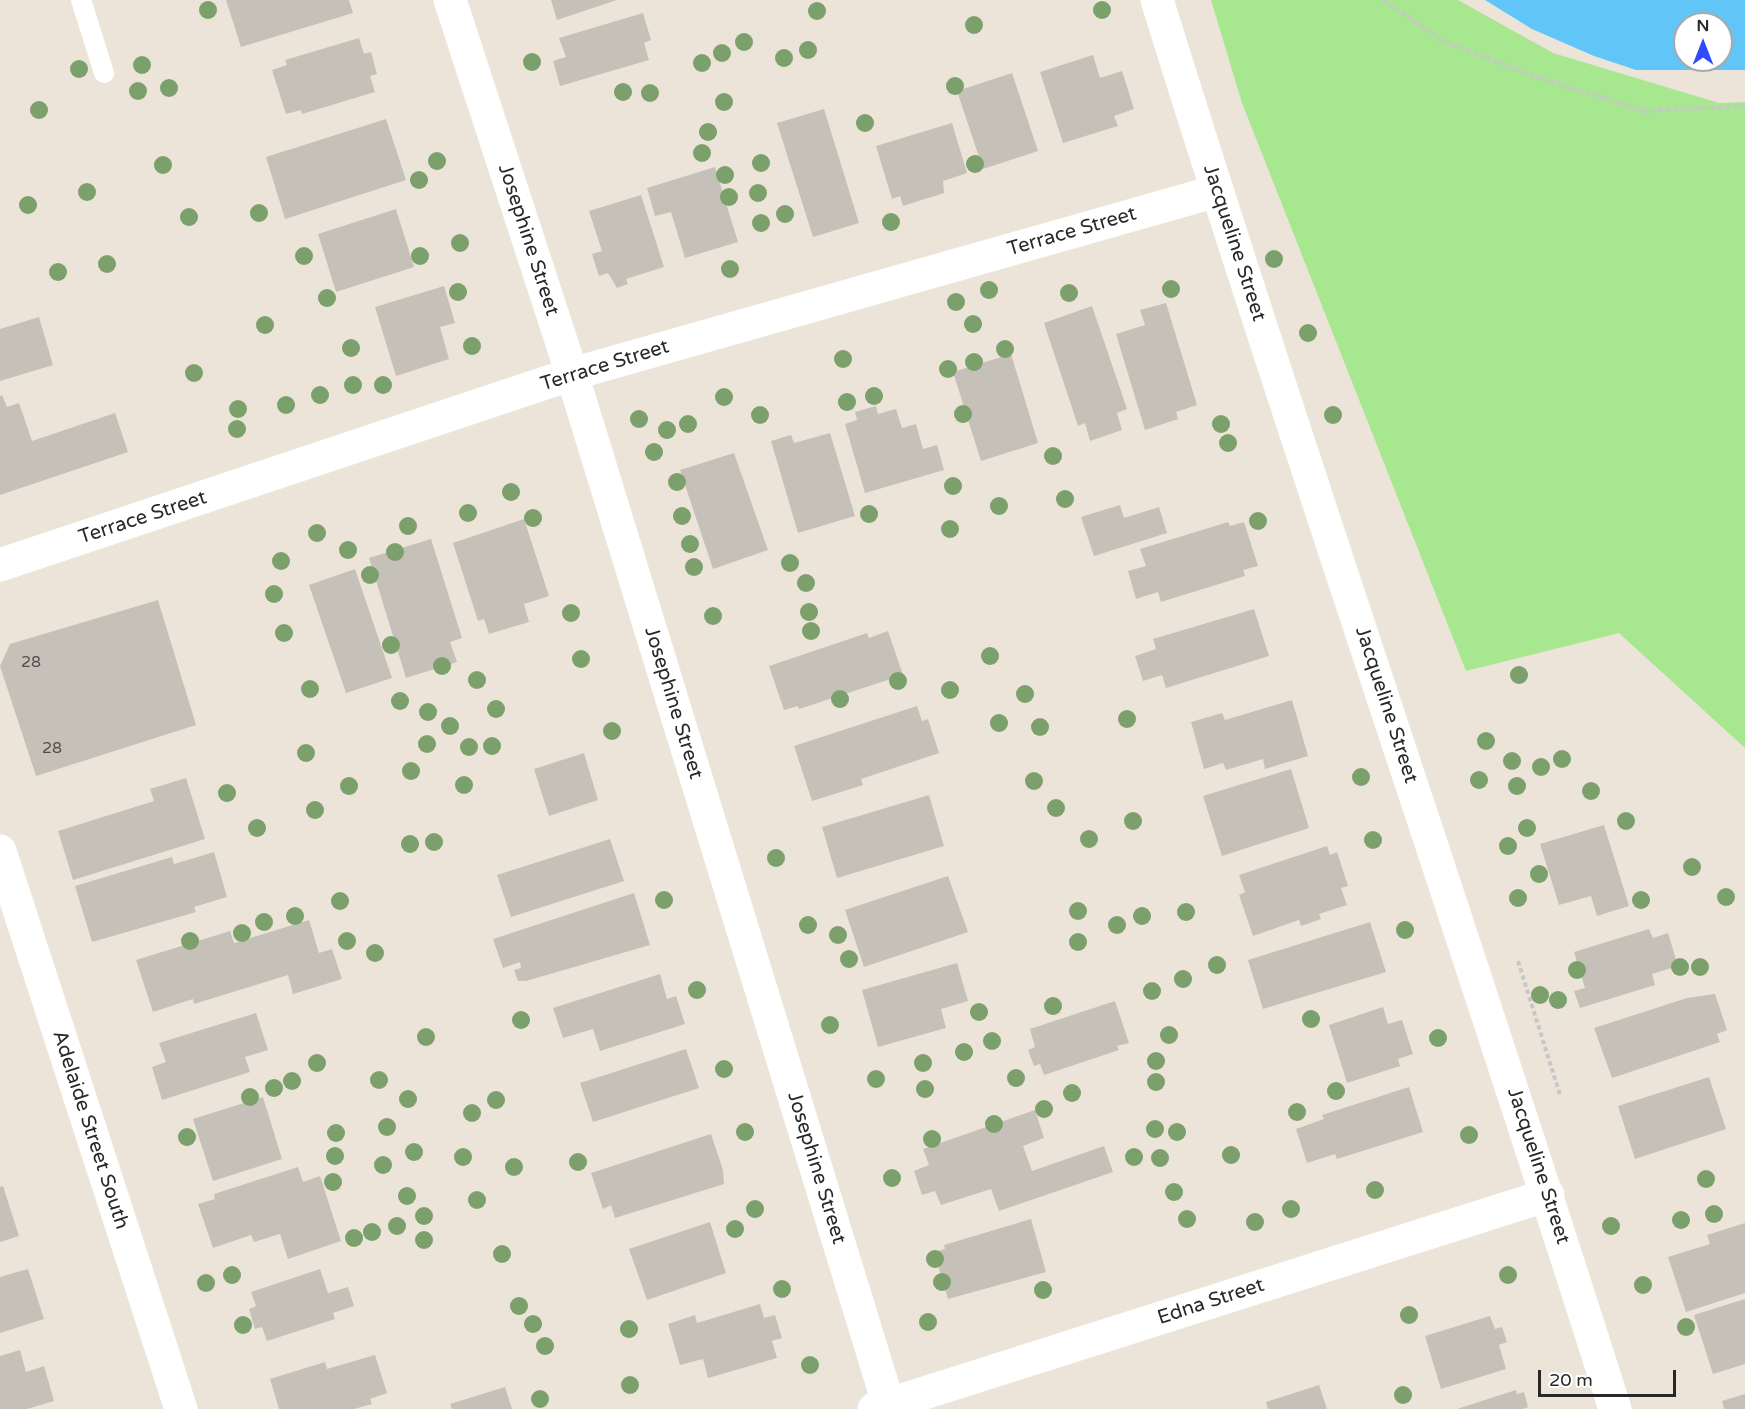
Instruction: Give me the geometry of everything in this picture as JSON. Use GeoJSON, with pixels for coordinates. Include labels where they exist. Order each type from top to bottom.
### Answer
{"type":"FeatureCollection","features":[{"type":"Feature","properties":{"kind":"street","name":"Josephine Street"},"geometry":{"type":"LineString","coordinates":[[450,0],[572,374],[884,1407]]}},
{"type":"Feature","properties":{"kind":"street","name":"Jacqueline Street"},"geometry":{"type":"LineString","coordinates":[[1157,0],[1217,191],[1548,1195],[1615,1409]]}},
{"type":"Feature","properties":{"kind":"street","name":"Terrace Street"},"geometry":{"type":"LineString","coordinates":[[0,565],[572,374],[1217,191]]}},
{"type":"Feature","properties":{"kind":"street","name":"Adelaide Street South"},"geometry":{"type":"LineString","coordinates":[[0,851],[181,1409]]}},
{"type":"Feature","properties":{"kind":"street","name":"Edna Street"},"geometry":{"type":"LineString","coordinates":[[884,1407],[1548,1195]]}},
{"type":"Feature","properties":{"kind":"lane"},"geometry":{"type":"LineString","coordinates":[[81,0],[104,73]]}},
{"type":"Feature","properties":{"kind":"path"},"geometry":{"type":"LineString","coordinates":[[1383,0],[1443,41],[1531,75],[1644,111],[1745,106]]}},
{"type":"Feature","properties":{"kind":"green space"},"geometry":{"type":"Polygon","coordinates":[[[1211,0],[1458,0],[1553,53],[1719,103],[1745,102],[1745,748],[1619,633],[1466,671],[1242,103],[1211,0]]]}},
{"type":"Feature","properties":{"kind":"water"},"geometry":{"type":"Polygon","coordinates":[[[1485,0],[1745,0],[1745,70],[1733,70],[1733,12],[1673,12],[1673,70],[1636,70],[1594,56],[1532,29],[1485,0]]]}},
{"type":"Feature","properties":{"kind":"building"},"geometry":{"type":"Polygon","coordinates":[[[226,0],[349,0],[353,13],[241,47],[226,0]]]}},
{"type":"Feature","properties":{"kind":"building"},"geometry":{"type":"Polygon","coordinates":[[[551,0],[617,0],[557,20],[551,0]]]}},
{"type":"Feature","properties":{"kind":"building"},"geometry":{"type":"Polygon","coordinates":[[[643,13],[651,40],[644,43],[649,60],[560,86],[553,61],[566,57],[559,38],[643,13]]]}},
{"type":"Feature","properties":{"kind":"building"},"geometry":{"type":"Polygon","coordinates":[[[359,38],[364,54],[371,52],[377,74],[370,76],[375,92],[302,114],[301,110],[286,114],[272,70],[287,65],[285,60],[359,38]]]}},
{"type":"Feature","properties":{"kind":"building"},"geometry":{"type":"Polygon","coordinates":[[[1093,55],[1100,78],[1122,71],[1134,109],[1114,116],[1118,126],[1063,143],[1040,72],[1093,55]]]}},
{"type":"Feature","properties":{"kind":"building"},"geometry":{"type":"Polygon","coordinates":[[[1012,73],[1038,151],[983,169],[957,91],[1012,73]]]}},
{"type":"Feature","properties":{"kind":"building"},"geometry":{"type":"Polygon","coordinates":[[[824,109],[859,223],[813,237],[777,123],[824,109]]]}},
{"type":"Feature","properties":{"kind":"building"},"geometry":{"type":"Polygon","coordinates":[[[386,119],[406,180],[285,219],[266,157],[386,119]]]}},
{"type":"Feature","properties":{"kind":"building"},"geometry":{"type":"Polygon","coordinates":[[[952,123],[967,173],[943,181],[944,193],[903,206],[900,196],[892,199],[876,146],[952,123]]]}},
{"type":"Feature","properties":{"kind":"building"},"geometry":{"type":"Polygon","coordinates":[[[715,167],[738,242],[685,258],[671,212],[655,216],[647,188],[715,167]]]}},
{"type":"Feature","properties":{"kind":"building"},"geometry":{"type":"Polygon","coordinates":[[[641,195],[664,267],[626,279],[628,284],[617,288],[608,273],[599,276],[592,254],[602,251],[589,211],[641,195]]]}},
{"type":"Feature","properties":{"kind":"building"},"geometry":{"type":"Polygon","coordinates":[[[396,209],[414,267],[336,292],[318,234],[396,209]]]}},
{"type":"Feature","properties":{"kind":"building"},"geometry":{"type":"Polygon","coordinates":[[[444,286],[455,323],[440,327],[449,359],[396,376],[375,307],[444,286]]]}},
{"type":"Feature","properties":{"kind":"building"},"geometry":{"type":"Polygon","coordinates":[[[1166,303],[1197,405],[1176,412],[1178,419],[1145,430],[1116,334],[1145,325],[1140,310],[1166,303]]]}},
{"type":"Feature","properties":{"kind":"building"},"geometry":{"type":"Polygon","coordinates":[[[1092,306],[1127,409],[1117,413],[1122,430],[1090,441],[1085,423],[1078,426],[1044,323],[1092,306]]]}},
{"type":"Feature","properties":{"kind":"building"},"geometry":{"type":"Polygon","coordinates":[[[39,317],[53,365],[0,381],[0,329],[39,317]]]}},
{"type":"Feature","properties":{"kind":"building"},"geometry":{"type":"Polygon","coordinates":[[[1011,354],[1038,443],[981,461],[953,372],[1011,354]]]}},
{"type":"Feature","properties":{"kind":"building"},"geometry":{"type":"Polygon","coordinates":[[[2,395],[7,407],[19,403],[32,441],[115,413],[128,452],[0,495],[0,396],[2,395]]]}},
{"type":"Feature","properties":{"kind":"building"},"geometry":{"type":"Polygon","coordinates":[[[876,406],[878,414],[896,409],[902,428],[916,424],[923,449],[937,445],[944,470],[865,493],[845,424],[857,420],[855,412],[876,406]]]}},
{"type":"Feature","properties":{"kind":"building"},"geometry":{"type":"Polygon","coordinates":[[[830,433],[855,516],[798,533],[771,441],[791,435],[794,443],[830,433]]]}},
{"type":"Feature","properties":{"kind":"building"},"geometry":{"type":"Polygon","coordinates":[[[734,453],[768,550],[713,569],[680,470],[734,453]]]}},
{"type":"Feature","properties":{"kind":"building"},"geometry":{"type":"Polygon","coordinates":[[[1120,505],[1124,518],[1159,507],[1167,533],[1094,556],[1081,517],[1120,505]]]}},
{"type":"Feature","properties":{"kind":"building"},"geometry":{"type":"Polygon","coordinates":[[[524,519],[549,596],[524,604],[529,622],[489,634],[484,619],[478,621],[453,543],[524,519]]]}},
{"type":"Feature","properties":{"kind":"building"},"geometry":{"type":"Polygon","coordinates":[[[1228,522],[1230,526],[1244,522],[1258,566],[1243,570],[1245,576],[1161,602],[1158,592],[1136,599],[1128,571],[1146,566],[1140,549],[1228,522]]]}},
{"type":"Feature","properties":{"kind":"building"},"geometry":{"type":"Polygon","coordinates":[[[431,539],[462,638],[450,642],[457,662],[406,678],[369,558],[431,539]]]}},
{"type":"Feature","properties":{"kind":"building"},"geometry":{"type":"Polygon","coordinates":[[[355,569],[392,678],[346,693],[309,585],[355,569]]]}},
{"type":"Feature","properties":{"kind":"building"},"geometry":{"type":"Polygon","coordinates":[[[158,600],[196,725],[36,776],[0,666],[10,644],[158,600]]]}},
{"type":"Feature","properties":{"kind":"building"},"geometry":{"type":"Polygon","coordinates":[[[1254,609],[1269,656],[1166,688],[1162,675],[1143,681],[1135,656],[1156,649],[1153,639],[1254,609]]]}},
{"type":"Feature","properties":{"kind":"building"},"geometry":{"type":"Polygon","coordinates":[[[888,631],[903,675],[799,709],[798,706],[784,710],[769,666],[867,633],[869,638],[888,631]]]}},
{"type":"Feature","properties":{"kind":"building"},"geometry":{"type":"Polygon","coordinates":[[[1292,700],[1308,756],[1265,769],[1263,759],[1226,770],[1223,763],[1204,769],[1191,722],[1222,713],[1225,720],[1292,700]]]}},
{"type":"Feature","properties":{"kind":"building"},"geometry":{"type":"Polygon","coordinates":[[[917,706],[922,721],[928,719],[939,753],[861,779],[863,785],[812,801],[794,746],[917,706]]]}},
{"type":"Feature","properties":{"kind":"building"},"geometry":{"type":"Polygon","coordinates":[[[584,753],[598,800],[549,816],[534,769],[584,753]]]}},
{"type":"Feature","properties":{"kind":"building"},"geometry":{"type":"Polygon","coordinates":[[[1291,769],[1309,828],[1222,856],[1203,796],[1291,769]]]}},
{"type":"Feature","properties":{"kind":"building"},"geometry":{"type":"Polygon","coordinates":[[[186,778],[205,839],[73,880],[58,831],[154,801],[150,789],[186,778]]]}},
{"type":"Feature","properties":{"kind":"building"},"geometry":{"type":"Polygon","coordinates":[[[929,795],[944,846],[837,878],[822,827],[929,795]]]}},
{"type":"Feature","properties":{"kind":"building"},"geometry":{"type":"Polygon","coordinates":[[[1604,825],[1629,906],[1597,916],[1591,896],[1559,905],[1540,844],[1604,825]]]}},
{"type":"Feature","properties":{"kind":"building"},"geometry":{"type":"Polygon","coordinates":[[[610,839],[624,881],[511,917],[497,875],[610,839]]]}},
{"type":"Feature","properties":{"kind":"building"},"geometry":{"type":"Polygon","coordinates":[[[1327,846],[1330,855],[1337,852],[1348,886],[1341,888],[1347,905],[1319,914],[1321,919],[1301,926],[1299,920],[1253,936],[1239,895],[1245,892],[1239,875],[1327,846]]]}},
{"type":"Feature","properties":{"kind":"building"},"geometry":{"type":"Polygon","coordinates":[[[214,852],[227,897],[194,907],[196,912],[92,942],[75,886],[172,857],[174,864],[214,852]]]}},
{"type":"Feature","properties":{"kind":"building"},"geometry":{"type":"Polygon","coordinates":[[[948,876],[968,932],[864,967],[845,910],[948,876]]]}},
{"type":"Feature","properties":{"kind":"building"},"geometry":{"type":"Polygon","coordinates":[[[634,893],[650,945],[526,981],[518,981],[514,970],[521,968],[520,962],[503,968],[493,939],[634,893]]]}},
{"type":"Feature","properties":{"kind":"building"},"geometry":{"type":"Polygon","coordinates":[[[309,920],[319,953],[332,949],[342,979],[293,994],[288,975],[194,1004],[193,999],[153,1012],[136,960],[230,931],[234,943],[309,920]]]}},
{"type":"Feature","properties":{"kind":"building"},"geometry":{"type":"Polygon","coordinates":[[[1370,922],[1386,972],[1263,1009],[1248,960],[1370,922]]]}},
{"type":"Feature","properties":{"kind":"building"},"geometry":{"type":"Polygon","coordinates":[[[1649,929],[1653,938],[1668,933],[1678,966],[1652,974],[1655,985],[1580,1008],[1574,991],[1585,988],[1574,952],[1649,929]]]}},
{"type":"Feature","properties":{"kind":"building"},"geometry":{"type":"Polygon","coordinates":[[[957,963],[968,1001],[941,1009],[946,1028],[878,1047],[862,990],[957,963]]]}},
{"type":"Feature","properties":{"kind":"building"},"geometry":{"type":"Polygon","coordinates":[[[660,974],[667,999],[676,996],[685,1024],[600,1051],[593,1029],[563,1038],[553,1008],[660,974]]]}},
{"type":"Feature","properties":{"kind":"building"},"geometry":{"type":"Polygon","coordinates":[[[1715,994],[1727,1030],[1717,1034],[1720,1042],[1612,1078],[1594,1028],[1687,998],[1715,994]]]}},
{"type":"Feature","properties":{"kind":"building"},"geometry":{"type":"Polygon","coordinates":[[[1115,1001],[1129,1043],[1117,1046],[1119,1050],[1044,1075],[1040,1064],[1034,1066],[1028,1050],[1035,1047],[1030,1029],[1115,1001]]]}},
{"type":"Feature","properties":{"kind":"building"},"geometry":{"type":"Polygon","coordinates":[[[1383,1007],[1388,1024],[1402,1020],[1413,1054],[1398,1059],[1400,1066],[1347,1083],[1329,1025],[1383,1007]]]}},
{"type":"Feature","properties":{"kind":"building"},"geometry":{"type":"Polygon","coordinates":[[[256,1013],[268,1050],[245,1057],[250,1072],[162,1100],[152,1067],[166,1062],[159,1043],[256,1013]]]}},
{"type":"Feature","properties":{"kind":"building"},"geometry":{"type":"Polygon","coordinates":[[[686,1049],[699,1088],[593,1122],[580,1083],[686,1049]]]}},
{"type":"Feature","properties":{"kind":"building"},"geometry":{"type":"Polygon","coordinates":[[[1709,1077],[1726,1129],[1635,1159],[1618,1106],[1709,1077]]]}},
{"type":"Feature","properties":{"kind":"building"},"geometry":{"type":"Polygon","coordinates":[[[1409,1087],[1423,1132],[1337,1159],[1335,1154],[1307,1163],[1296,1129],[1324,1119],[1322,1115],[1409,1087]]]}},
{"type":"Feature","properties":{"kind":"building"},"geometry":{"type":"Polygon","coordinates":[[[263,1097],[282,1159],[213,1181],[193,1119],[263,1097]]]}},
{"type":"Feature","properties":{"kind":"building"},"geometry":{"type":"Polygon","coordinates":[[[1035,1110],[1044,1138],[1023,1146],[1032,1171],[1104,1146],[1113,1172],[999,1211],[991,1189],[941,1205],[935,1191],[922,1195],[914,1171],[929,1165],[923,1149],[1035,1110]]]}},
{"type":"Feature","properties":{"kind":"building"},"geometry":{"type":"Polygon","coordinates":[[[711,1134],[723,1170],[724,1184],[615,1218],[611,1205],[603,1209],[591,1173],[711,1134]]]}},
{"type":"Feature","properties":{"kind":"building"},"geometry":{"type":"Polygon","coordinates":[[[298,1167],[303,1182],[320,1176],[341,1241],[288,1259],[280,1234],[254,1242],[251,1235],[213,1248],[198,1204],[215,1199],[214,1194],[298,1167]]]}},
{"type":"Feature","properties":{"kind":"building"},"geometry":{"type":"Polygon","coordinates":[[[3,1186],[19,1236],[0,1242],[0,1187],[3,1186]]]}},
{"type":"Feature","properties":{"kind":"building"},"geometry":{"type":"Polygon","coordinates":[[[1031,1219],[1046,1272],[948,1299],[934,1252],[945,1249],[944,1245],[1031,1219]]]}},
{"type":"Feature","properties":{"kind":"building"},"geometry":{"type":"Polygon","coordinates":[[[710,1222],[726,1273],[647,1300],[629,1249],[710,1222]]]}},
{"type":"Feature","properties":{"kind":"building"},"geometry":{"type":"Polygon","coordinates":[[[1745,1223],[1745,1293],[1686,1312],[1668,1257],[1710,1244],[1707,1235],[1745,1223]]]}},
{"type":"Feature","properties":{"kind":"building"},"geometry":{"type":"Polygon","coordinates":[[[28,1269],[44,1319],[0,1333],[0,1277],[28,1269]]]}},
{"type":"Feature","properties":{"kind":"building"},"geometry":{"type":"Polygon","coordinates":[[[320,1269],[328,1293],[348,1287],[354,1306],[333,1313],[335,1319],[267,1341],[262,1327],[255,1329],[249,1309],[256,1306],[251,1292],[320,1269]]]}},
{"type":"Feature","properties":{"kind":"building"},"geometry":{"type":"Polygon","coordinates":[[[1745,1299],[1745,1364],[1713,1374],[1694,1315],[1745,1299]]]}},
{"type":"Feature","properties":{"kind":"building"},"geometry":{"type":"Polygon","coordinates":[[[760,1304],[764,1318],[775,1315],[782,1338],[772,1341],[777,1358],[708,1378],[703,1359],[680,1365],[668,1324],[695,1315],[697,1323],[760,1304]]]}},
{"type":"Feature","properties":{"kind":"building"},"geometry":{"type":"Polygon","coordinates":[[[1490,1316],[1495,1329],[1502,1327],[1507,1342],[1499,1345],[1506,1369],[1441,1389],[1425,1336],[1490,1316]]]}},
{"type":"Feature","properties":{"kind":"building"},"geometry":{"type":"Polygon","coordinates":[[[20,1350],[26,1372],[44,1366],[54,1401],[27,1409],[0,1409],[0,1356],[20,1350]]]}},
{"type":"Feature","properties":{"kind":"building"},"geometry":{"type":"Polygon","coordinates":[[[375,1355],[387,1393],[370,1399],[372,1404],[354,1409],[279,1409],[270,1379],[325,1362],[327,1369],[375,1355]]]}},
{"type":"Feature","properties":{"kind":"building"},"geometry":{"type":"Polygon","coordinates":[[[1319,1385],[1327,1409],[1268,1409],[1266,1402],[1319,1385]]]}},
{"type":"Feature","properties":{"kind":"building"},"geometry":{"type":"Polygon","coordinates":[[[505,1387],[512,1409],[452,1409],[450,1404],[505,1387]]]}},
{"type":"Feature","properties":{"kind":"building"},"geometry":{"type":"Polygon","coordinates":[[[1516,1390],[1517,1394],[1524,1392],[1528,1407],[1523,1409],[1457,1409],[1516,1390]]]}},
{"type":"Feature","properties":{"kind":"building"},"geometry":{"type":"Polygon","coordinates":[[[1745,1394],[1745,1409],[1724,1409],[1722,1401],[1745,1394]]]}}]}
